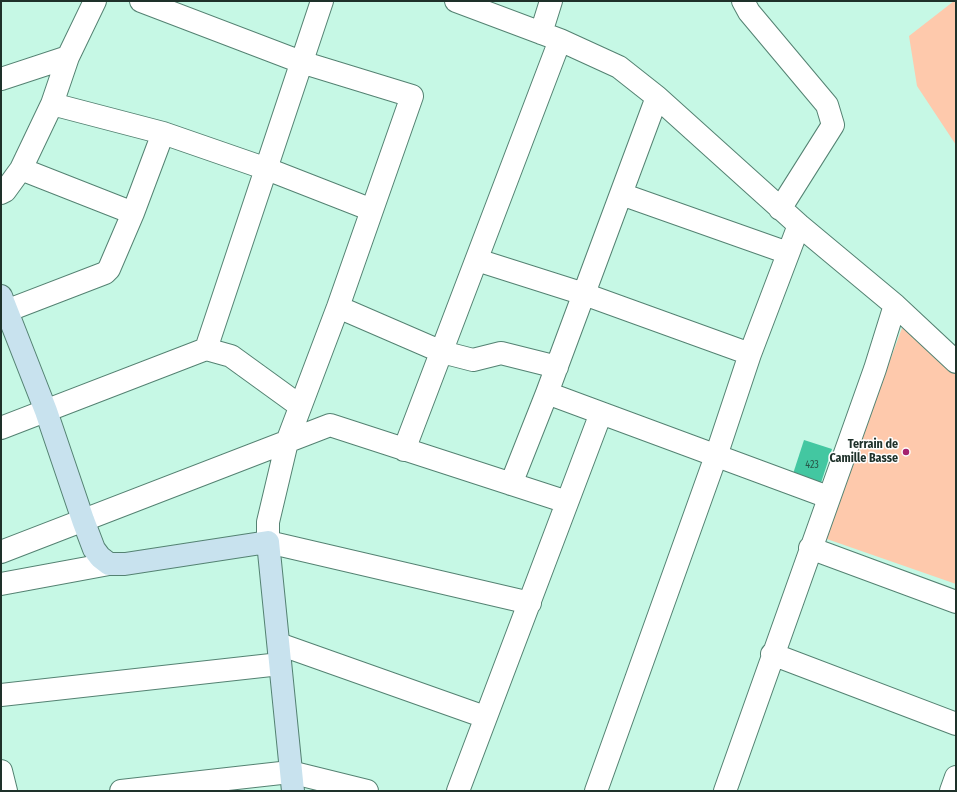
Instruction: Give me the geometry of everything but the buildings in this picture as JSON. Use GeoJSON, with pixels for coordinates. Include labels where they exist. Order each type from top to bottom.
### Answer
{"type":"FeatureCollection","features":[{"type":"Feature","properties":{"kind":"street"},"geometry":{"type":"LineString","coordinates":[[1,193],[5,192],[21,169],[52,104],[68,57],[95,1]]}},
{"type":"Feature","properties":{"kind":"street"},"geometry":{"type":"LineString","coordinates":[[141,1],[301,62],[412,96],[338,307],[287,442],[268,522],[268,542],[291,782]]}},
{"type":"Feature","properties":{"kind":"street"},"geometry":{"type":"LineString","coordinates":[[206,349],[322,1]]}},
{"type":"Feature","properties":{"kind":"street"},"geometry":{"type":"LineString","coordinates":[[456,1],[551,37],[619,67],[657,97],[799,225],[895,305],[956,362]]}},
{"type":"Feature","properties":{"kind":"street"},"geometry":{"type":"LineString","coordinates":[[404,450],[477,260],[551,37],[551,1]]}},
{"type":"Feature","properties":{"kind":"street"},"geometry":{"type":"LineString","coordinates":[[743,1],[749,12],[827,105],[833,125],[780,208]]}},
{"type":"Feature","properties":{"kind":"street"},"geometry":{"type":"LineString","coordinates":[[1,79],[68,57]]}},
{"type":"Feature","properties":{"kind":"street"},"geometry":{"type":"LineString","coordinates":[[511,484],[557,367],[657,97]]}},
{"type":"Feature","properties":{"kind":"street"},"geometry":{"type":"LineString","coordinates":[[52,104],[163,133],[267,169],[372,210]]}},
{"type":"Feature","properties":{"kind":"street"},"geometry":{"type":"LineString","coordinates":[[109,564],[94,549],[46,411],[3,306],[105,273],[114,261],[163,133]]}},
{"type":"Feature","properties":{"kind":"street"},"geometry":{"type":"LineString","coordinates":[[21,169],[133,213]]}},
{"type":"Feature","properties":{"kind":"street"},"geometry":{"type":"LineString","coordinates":[[621,194],[788,253]]}},
{"type":"Feature","properties":{"kind":"street"},"geometry":{"type":"LineString","coordinates":[[596,791],[716,456],[750,354],[799,225]]}},
{"type":"Feature","properties":{"kind":"street"},"geometry":{"type":"LineString","coordinates":[[477,260],[584,294],[750,354]]}},
{"type":"Feature","properties":{"kind":"street"},"geometry":{"type":"LineString","coordinates":[[725,791],[772,654],[874,369],[895,305]]}},
{"type":"Feature","properties":{"kind":"street"},"geometry":{"type":"LineString","coordinates":[[338,307],[442,352],[473,360],[502,353],[557,367]]}},
{"type":"Feature","properties":{"kind":"street"},"geometry":{"type":"LineString","coordinates":[[1,428],[206,349],[232,356],[300,406]]}},
{"type":"Feature","properties":{"kind":"street"},"geometry":{"type":"LineString","coordinates":[[547,393],[828,498]]}},
{"type":"Feature","properties":{"kind":"street"},"geometry":{"type":"LineString","coordinates":[[458,791],[601,413]]}},
{"type":"Feature","properties":{"kind":"street"},"geometry":{"type":"LineString","coordinates":[[1,552],[330,425],[567,502]]}},
{"type":"Feature","properties":{"kind":"street"},"geometry":{"type":"LineString","coordinates":[[1,584],[109,564],[142,562],[268,542],[530,603]]}},
{"type":"Feature","properties":{"kind":"street"},"geometry":{"type":"LineString","coordinates":[[810,548],[956,602]]}},
{"type":"Feature","properties":{"kind":"street"},"geometry":{"type":"LineString","coordinates":[[1,695],[279,654],[485,717]]}},
{"type":"Feature","properties":{"kind":"street"},"geometry":{"type":"LineString","coordinates":[[772,654],[956,724]]}},
{"type":"Feature","properties":{"kind":"street"},"geometry":{"type":"LineString","coordinates":[[1,771],[6,791]]}},
{"type":"Feature","properties":{"kind":"street"},"geometry":{"type":"LineString","coordinates":[[951,791],[956,777]]}},
{"type":"Feature","properties":{"kind":"street"},"geometry":{"type":"LineString","coordinates":[[121,791],[291,782],[367,791]]}},
{"type":"Feature","properties":{"kind":"shaded area"},"geometry":{"type":"Polygon","coordinates":[[[956,1],[956,145],[917,86],[909,36],[956,1]]]}},
{"type":"Feature","properties":{"kind":"shaded area","name":"Terrain de Camille Basse"},"geometry":{"type":"Polygon","coordinates":[[[905,320],[956,366],[956,584],[824,538],[905,320]]]}},
{"type":"Feature","properties":{"kind":"place","name":"Terrain de Camille Basse"},"geometry":{"type":"Point","coordinates":[906,452]}}]}
